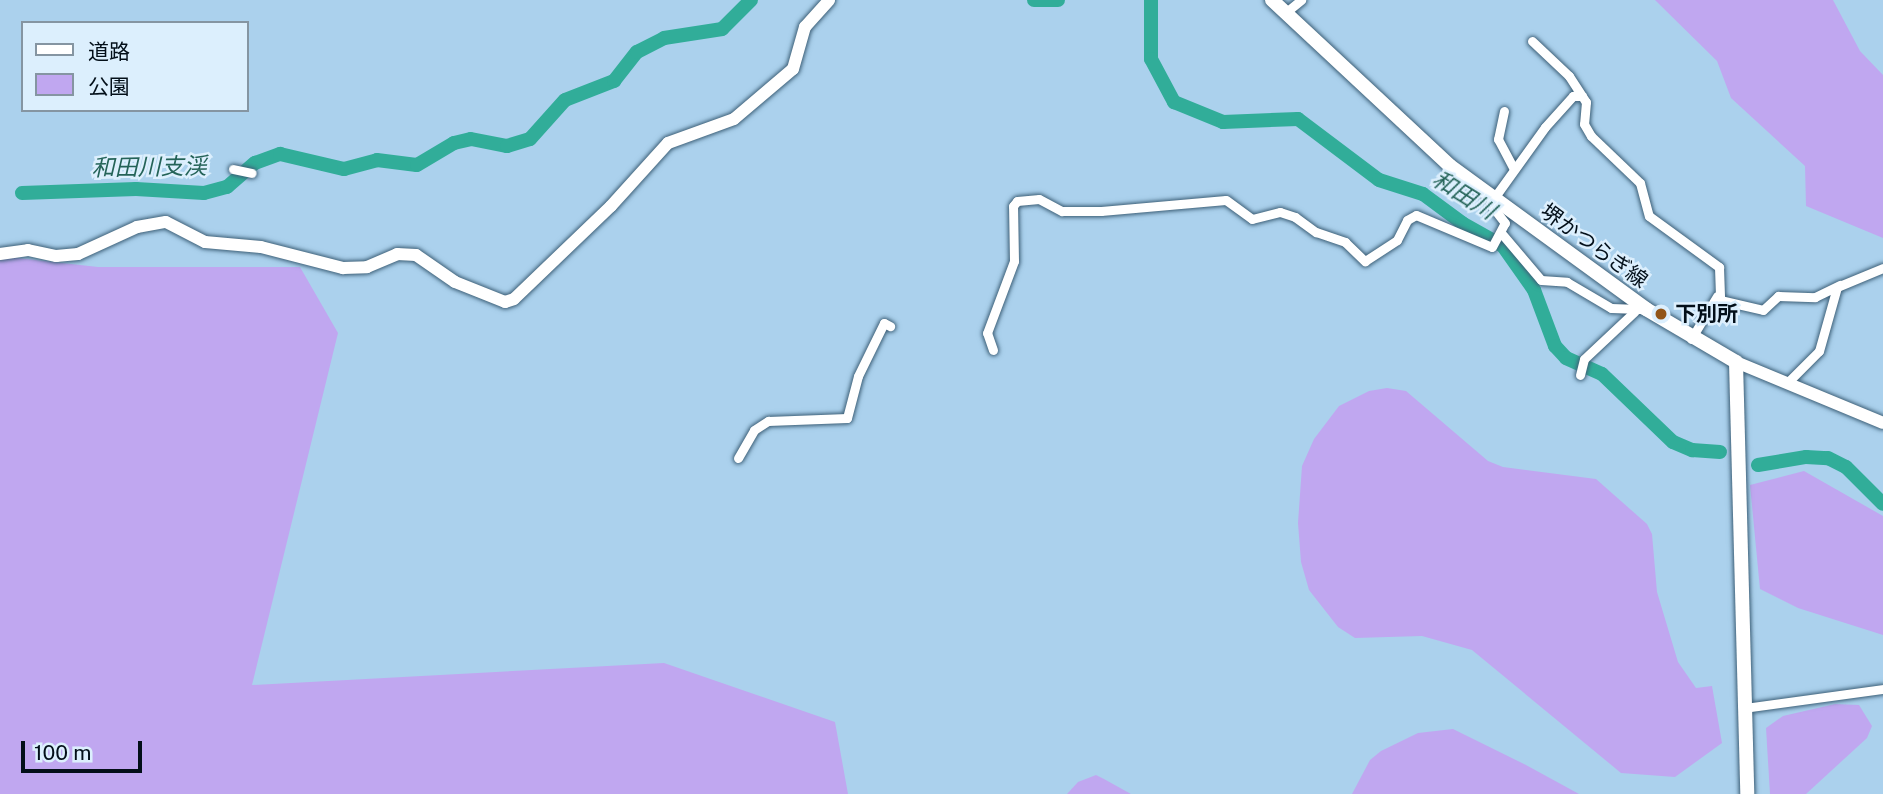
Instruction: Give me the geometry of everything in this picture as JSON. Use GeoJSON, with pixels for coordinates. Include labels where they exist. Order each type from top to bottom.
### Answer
{"type":"FeatureCollection","features":[{"type":"Feature","properties":{"kind":"main road","name":"堺かつらぎ線"},"geometry":{"type":"LineString","coordinates":[[1272,0],[1420,142],[1640,311],[1736,362]]}},
{"type":"Feature","properties":{"kind":"main road"},"geometry":{"type":"LineString","coordinates":[[1736,362],[1747,794]]}},
{"type":"Feature","properties":{"kind":"street"},"geometry":{"type":"LineString","coordinates":[[0,254],[28,250],[56,256],[78,254],[137,227],[166,222],[205,242],[261,247],[342,268],[367,267],[397,254],[416,255],[465,287],[505,302],[514,299],[611,206],[668,143],[734,119],[793,69],[805,27],[829,0]]}},
{"type":"Feature","properties":{"kind":"street"},"geometry":{"type":"LineString","coordinates":[[1285,13],[1301,0]]}},
{"type":"Feature","properties":{"kind":"street"},"geometry":{"type":"LineString","coordinates":[[1532,41],[1582,96],[1586,130],[1640,183],[1649,216],[1719,267],[1717,296],[1691,339]]}},
{"type":"Feature","properties":{"kind":"street"},"geometry":{"type":"LineString","coordinates":[[993,350],[987,333],[990,318],[1017,244],[1013,206],[1026,198],[1039,199],[1062,211],[1226,200],[1252,219],[1280,212],[1295,217],[1316,232],[1345,242],[1365,261],[1397,240],[1411,216],[1492,247],[1502,234],[1504,218],[1490,204],[1545,127],[1573,96],[1582,96]]}},
{"type":"Feature","properties":{"kind":"street"},"geometry":{"type":"LineString","coordinates":[[1504,111],[1498,139],[1514,169]]}},
{"type":"Feature","properties":{"kind":"street"},"geometry":{"type":"LineString","coordinates":[[233,169],[252,173]]}},
{"type":"Feature","properties":{"kind":"street"},"geometry":{"type":"LineString","coordinates":[[1502,234],[1541,280],[1567,282],[1611,308],[1640,311]]}},
{"type":"Feature","properties":{"kind":"street"},"geometry":{"type":"LineString","coordinates":[[1717,296],[1720,300],[1763,310],[1777,296],[1815,297],[1883,268]]}},
{"type":"Feature","properties":{"kind":"street"},"geometry":{"type":"LineString","coordinates":[[1787,383],[1819,351],[1840,285]]}},
{"type":"Feature","properties":{"kind":"street"},"geometry":{"type":"LineString","coordinates":[[1580,374],[1584,359],[1640,311]]}},
{"type":"Feature","properties":{"kind":"street"},"geometry":{"type":"LineString","coordinates":[[738,458],[754,430],[768,421],[847,418],[858,376],[884,323],[890,326]]}},
{"type":"Feature","properties":{"kind":"street"},"geometry":{"type":"LineString","coordinates":[[1736,362],[1883,423]]}},
{"type":"Feature","properties":{"kind":"street"},"geometry":{"type":"LineString","coordinates":[[1744,708],[1883,689]]}},
{"type":"Feature","properties":{"kind":"green space"},"geometry":{"type":"Polygon","coordinates":[[[1655,0],[1833,0],[1860,51],[1883,75],[1883,238],[1806,206],[1805,166],[1731,98],[1717,61],[1655,0]]]}},
{"type":"Feature","properties":{"kind":"green space"},"geometry":{"type":"Polygon","coordinates":[[[0,256],[98,267],[300,267],[338,333],[252,685],[664,663],[835,722],[848,794],[0,794],[0,256]]]}},
{"type":"Feature","properties":{"kind":"green space"},"geometry":{"type":"Polygon","coordinates":[[[1387,388],[1406,391],[1488,461],[1503,467],[1596,479],[1647,524],[1652,534],[1657,592],[1678,662],[1696,688],[1712,686],[1722,743],[1675,777],[1621,773],[1472,650],[1422,636],[1355,638],[1338,627],[1309,590],[1301,562],[1298,523],[1302,466],[1314,439],[1339,406],[1369,391],[1387,388]]]}},
{"type":"Feature","properties":{"kind":"green space"},"geometry":{"type":"Polygon","coordinates":[[[1804,471],[1883,516],[1883,635],[1798,608],[1760,589],[1750,485],[1804,471]]]}},
{"type":"Feature","properties":{"kind":"green space"},"geometry":{"type":"Polygon","coordinates":[[[1835,704],[1859,705],[1872,726],[1867,738],[1806,794],[1770,794],[1766,728],[1783,716],[1835,704]]]}},
{"type":"Feature","properties":{"kind":"green space"},"geometry":{"type":"Polygon","coordinates":[[[1453,729],[1579,794],[1352,794],[1370,760],[1381,751],[1418,733],[1453,729]]]}},
{"type":"Feature","properties":{"kind":"green space"},"geometry":{"type":"Polygon","coordinates":[[[1096,775],[1131,794],[1067,794],[1078,782],[1096,775]]]}},
{"type":"Feature","properties":{"kind":"waterway","name":"和田川支渓"},"geometry":{"type":"LineString","coordinates":[[22,193],[136,189],[204,193],[227,187],[255,163],[280,154],[344,169],[377,160],[417,165],[454,143],[471,139],[507,146],[530,139],[565,100],[614,81],[637,52],[664,38],[722,29],[751,0]]}},
{"type":"Feature","properties":{"kind":"waterway","name":"和田川"},"geometry":{"type":"LineString","coordinates":[[1034,0],[1058,0]]}},
{"type":"Feature","properties":{"kind":"waterway","name":"和田川"},"geometry":{"type":"LineString","coordinates":[[1151,0],[1151,59],[1174,102],[1223,122],[1298,119],[1379,180],[1423,194],[1462,223],[1503,246],[1534,290],[1555,346],[1566,358],[1602,374],[1673,442],[1692,450],[1720,452]]}},
{"type":"Feature","properties":{"kind":"waterway","name":"和田川"},"geometry":{"type":"LineString","coordinates":[[1758,465],[1806,457],[1828,458],[1846,467],[1883,504]]}},
{"type":"Feature","properties":{"kind":"place","name":"下別所"},"geometry":{"type":"Point","coordinates":[1661,314]}}]}
